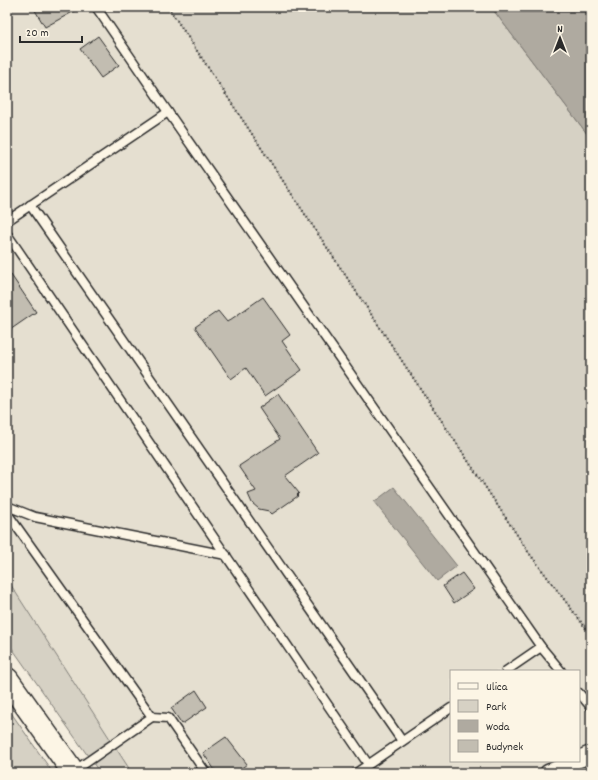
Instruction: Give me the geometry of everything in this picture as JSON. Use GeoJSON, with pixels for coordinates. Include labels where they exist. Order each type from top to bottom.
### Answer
{"type":"FeatureCollection","features":[{"type":"Feature","properties":{"kind":"main road"},"geometry":{"type":"LineString","coordinates":[[7,679],[74,772]]}},
{"type":"Feature","properties":{"kind":"street"},"geometry":{"type":"LineString","coordinates":[[580,759],[591,754]]}},
{"type":"Feature","properties":{"kind":"street"},"geometry":{"type":"LineString","coordinates":[[548,773],[573,762]]}},
{"type":"Feature","properties":{"kind":"lane"},"geometry":{"type":"LineString","coordinates":[[96,7],[541,647],[560,670]]}},
{"type":"Feature","properties":{"kind":"lane"},"geometry":{"type":"LineString","coordinates":[[7,221],[168,112]]}},
{"type":"Feature","properties":{"kind":"lane"},"geometry":{"type":"LineString","coordinates":[[30,205],[402,741]]}},
{"type":"Feature","properties":{"kind":"lane"},"geometry":{"type":"LineString","coordinates":[[7,234],[368,764]]}},
{"type":"Feature","properties":{"kind":"lane"},"geometry":{"type":"LineString","coordinates":[[7,506],[35,517],[226,556]]}},
{"type":"Feature","properties":{"kind":"lane"},"geometry":{"type":"LineString","coordinates":[[7,513],[152,717]]}},
{"type":"Feature","properties":{"kind":"lane"},"geometry":{"type":"LineString","coordinates":[[507,670],[541,647]]}},
{"type":"Feature","properties":{"kind":"lane"},"geometry":{"type":"LineString","coordinates":[[580,694],[591,707]]}},
{"type":"Feature","properties":{"kind":"lane"},"geometry":{"type":"LineString","coordinates":[[356,773],[450,709]]}},
{"type":"Feature","properties":{"kind":"lane"},"geometry":{"type":"LineString","coordinates":[[74,772],[152,717],[168,718],[206,773]]}},
{"type":"Feature","properties":{"kind":"path"},"geometry":{"type":"LineString","coordinates":[[168,7],[529,553],[591,636]]}},
{"type":"Feature","properties":{"kind":"shaded area"},"geometry":{"type":"Polygon","coordinates":[[[7,7],[168,7],[529,553],[591,635],[591,773],[132,773],[7,579],[7,7]]]}},
{"type":"Feature","properties":{"kind":"green space"},"geometry":{"type":"Polygon","coordinates":[[[168,7],[491,7],[591,139],[591,635],[529,553],[168,7]]]}},
{"type":"Feature","properties":{"kind":"green space"},"geometry":{"type":"Polygon","coordinates":[[[7,579],[132,773],[100,773],[7,641],[7,579]]]}},
{"type":"Feature","properties":{"kind":"green space"},"geometry":{"type":"Polygon","coordinates":[[[7,707],[53,773],[7,773],[7,707]]]}},
{"type":"Feature","properties":{"kind":"water"},"geometry":{"type":"Polygon","coordinates":[[[491,7],[591,7],[591,139],[494,11],[491,7]]]}},
{"type":"Feature","properties":{"kind":"water"},"geometry":{"type":"Polygon","coordinates":[[[394,487],[457,566],[437,581],[374,502],[394,487]]]}},
{"type":"Feature","properties":{"kind":"building"},"geometry":{"type":"Polygon","coordinates":[[[33,7],[82,7],[45,27],[33,7]]]}},
{"type":"Feature","properties":{"kind":"building"},"geometry":{"type":"Polygon","coordinates":[[[98,36],[119,65],[101,78],[80,49],[98,36]]]}},
{"type":"Feature","properties":{"kind":"building"},"geometry":{"type":"Polygon","coordinates":[[[7,269],[36,312],[7,332],[7,269]]]}},
{"type":"Feature","properties":{"kind":"building"},"geometry":{"type":"Polygon","coordinates":[[[263,297],[290,335],[282,341],[302,370],[265,396],[246,368],[231,379],[195,327],[218,311],[227,322],[263,297]]]}},
{"type":"Feature","properties":{"kind":"building"},"geometry":{"type":"Polygon","coordinates":[[[278,394],[318,453],[285,476],[299,493],[297,495],[298,496],[272,514],[269,511],[259,509],[252,503],[248,494],[256,491],[239,466],[280,439],[259,408],[278,394]]]}},
{"type":"Feature","properties":{"kind":"building"},"geometry":{"type":"Polygon","coordinates":[[[462,573],[474,589],[454,603],[443,586],[462,573]]]}},
{"type":"Feature","properties":{"kind":"building"},"geometry":{"type":"Polygon","coordinates":[[[196,690],[207,707],[182,724],[171,708],[196,690]]]}},
{"type":"Feature","properties":{"kind":"building"},"geometry":{"type":"Polygon","coordinates":[[[226,737],[247,764],[235,773],[217,773],[203,753],[226,737]]]}}]}
